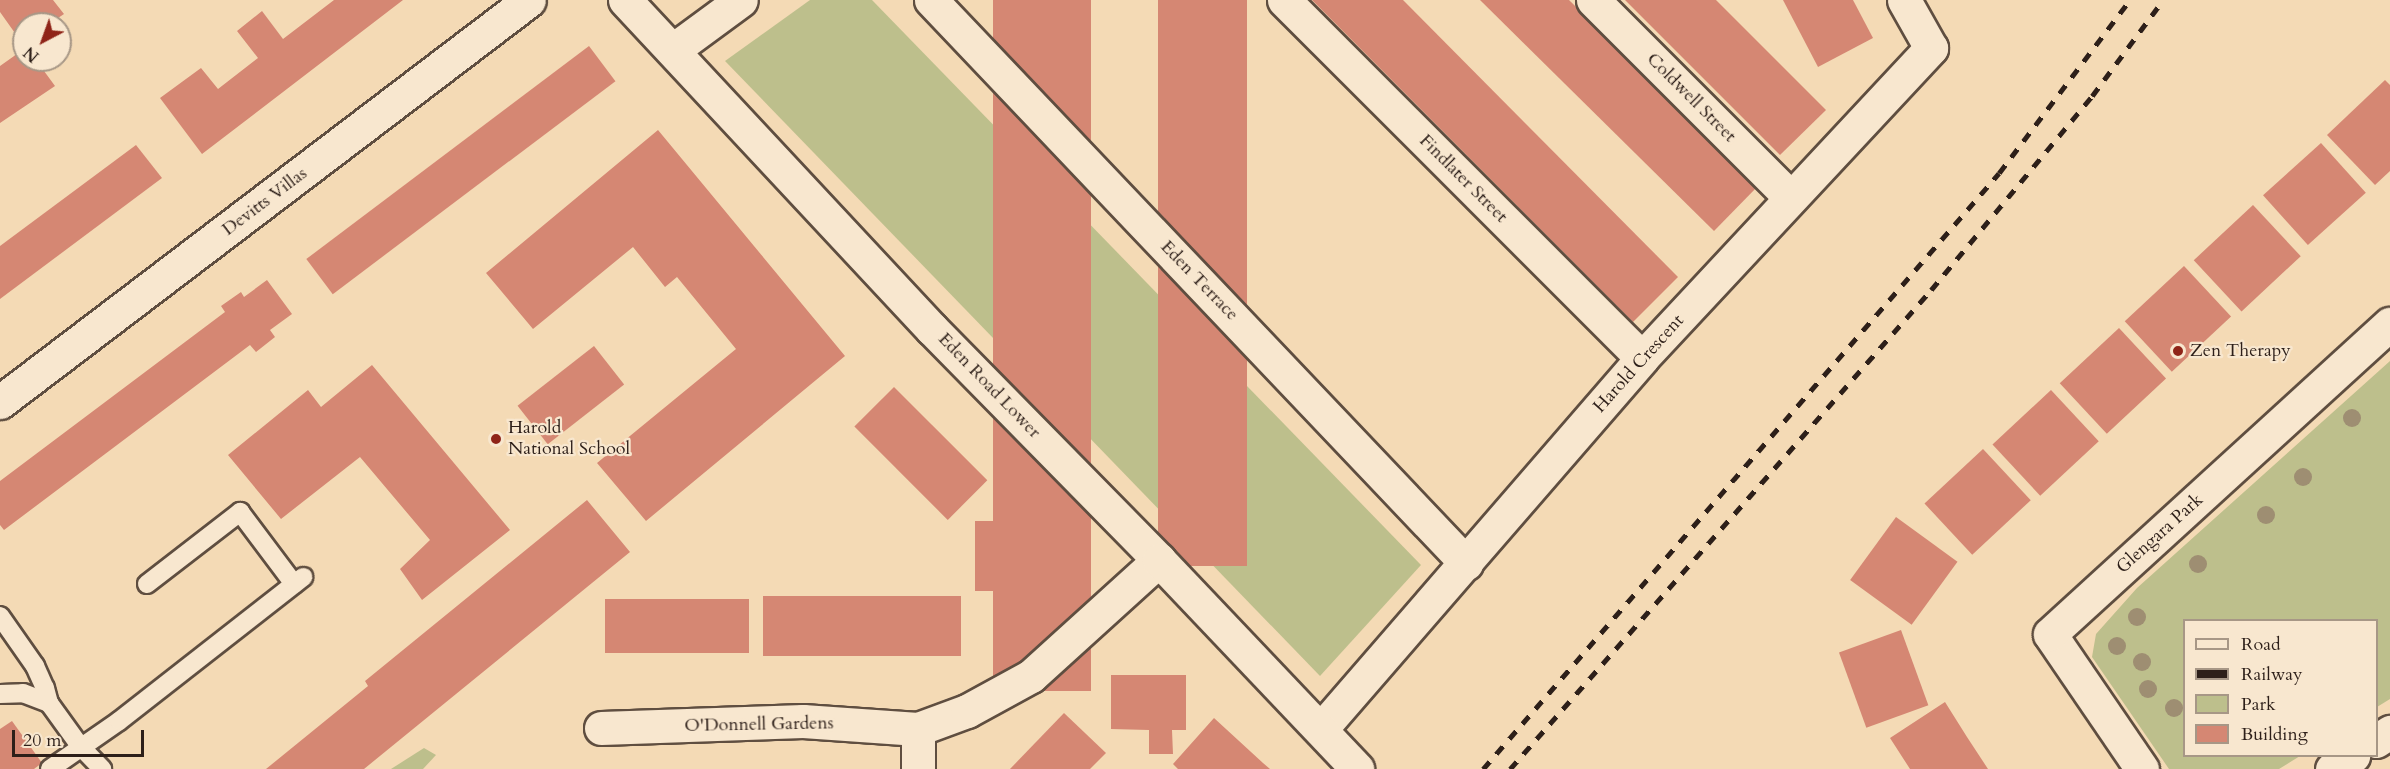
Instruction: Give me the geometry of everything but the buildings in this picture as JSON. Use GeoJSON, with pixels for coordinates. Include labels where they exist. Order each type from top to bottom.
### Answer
{"type":"FeatureCollection","features":[{"type":"Feature","properties":{"kind":"street","name":"Devitts Villas"},"geometry":{"type":"LineString","coordinates":[[0,402],[529,0]]}},
{"type":"Feature","properties":{"kind":"street","name":"Eden Road Lower"},"geometry":{"type":"LineString","coordinates":[[625,0],[932,328],[1159,560],[1357,769]]}},
{"type":"Feature","properties":{"kind":"street"},"geometry":{"type":"LineString","coordinates":[[673,50],[741,0]]}},
{"type":"Feature","properties":{"kind":"street","name":"Eden Terrace"},"geometry":{"type":"LineString","coordinates":[[931,0],[1466,563]]}},
{"type":"Feature","properties":{"kind":"street","name":"Findlater Street"},"geometry":{"type":"LineString","coordinates":[[1284,0],[1642,358]]}},
{"type":"Feature","properties":{"kind":"street","name":"Coldwell Street"},"geometry":{"type":"LineString","coordinates":[[1593,0],[1790,197]]}},
{"type":"Feature","properties":{"kind":"street","name":"Harold Crescent"},"geometry":{"type":"LineString","coordinates":[[1321,729],[1642,358],[1930,48],[1904,0]]}},
{"type":"Feature","properties":{"kind":"street","name":"Glengara Park"},"geometry":{"type":"LineString","coordinates":[[2142,769],[2050,634],[2390,324]]}},
{"type":"Feature","properties":{"kind":"street","name":"O'Donnell Gardens"},"geometry":{"type":"LineString","coordinates":[[601,728],[803,721],[918,729],[967,711],[1031,676],[1159,560]]}},
{"type":"Feature","properties":{"kind":"street"},"geometry":{"type":"LineString","coordinates":[[918,729],[918,769]]}},
{"type":"Feature","properties":{"kind":"street"},"geometry":{"type":"LineString","coordinates":[[2332,769],[2351,757]]}},
{"type":"Feature","properties":{"kind":"lane"},"geometry":{"type":"LineString","coordinates":[[50,769],[80,746],[119,722],[299,581],[240,512],[147,584]]}},
{"type":"Feature","properties":{"kind":"lane"},"geometry":{"type":"LineString","coordinates":[[0,616],[35,666],[49,703],[80,746],[102,769]]}},
{"type":"Feature","properties":{"kind":"lane"},"geometry":{"type":"LineString","coordinates":[[0,694],[23,693],[49,703]]}},
{"type":"Feature","properties":{"kind":"green space"},"geometry":{"type":"Polygon","coordinates":[[[810,0],[872,0],[1421,565],[1320,676],[725,61],[810,0]]]}},
{"type":"Feature","properties":{"kind":"green space"},"geometry":{"type":"Polygon","coordinates":[[[2390,361],[2390,699],[2378,706],[2378,619],[2183,619],[2183,757],[2298,757],[2279,769],[2169,769],[2092,657],[2096,634],[2137,588],[2390,361]]]}},
{"type":"Feature","properties":{"kind":"green space"},"geometry":{"type":"Polygon","coordinates":[[[424,748],[436,755],[423,769],[391,769],[424,748]]]}},
{"type":"Feature","properties":{"kind":"railway"},"geometry":{"type":"LineString","coordinates":[[1483,769],[1999,173],[2130,0]]}},
{"type":"Feature","properties":{"kind":"railway"},"geometry":{"type":"LineString","coordinates":[[1510,769],[1931,290],[2092,96],[2163,0]]}},
{"type":"Feature","properties":{"kind":"place","name":"Zen Therapy"},"geometry":{"type":"Point","coordinates":[2178,351]}},
{"type":"Feature","properties":{"kind":"place","name":"Harold National School"},"geometry":{"type":"Point","coordinates":[496,439]}}]}
